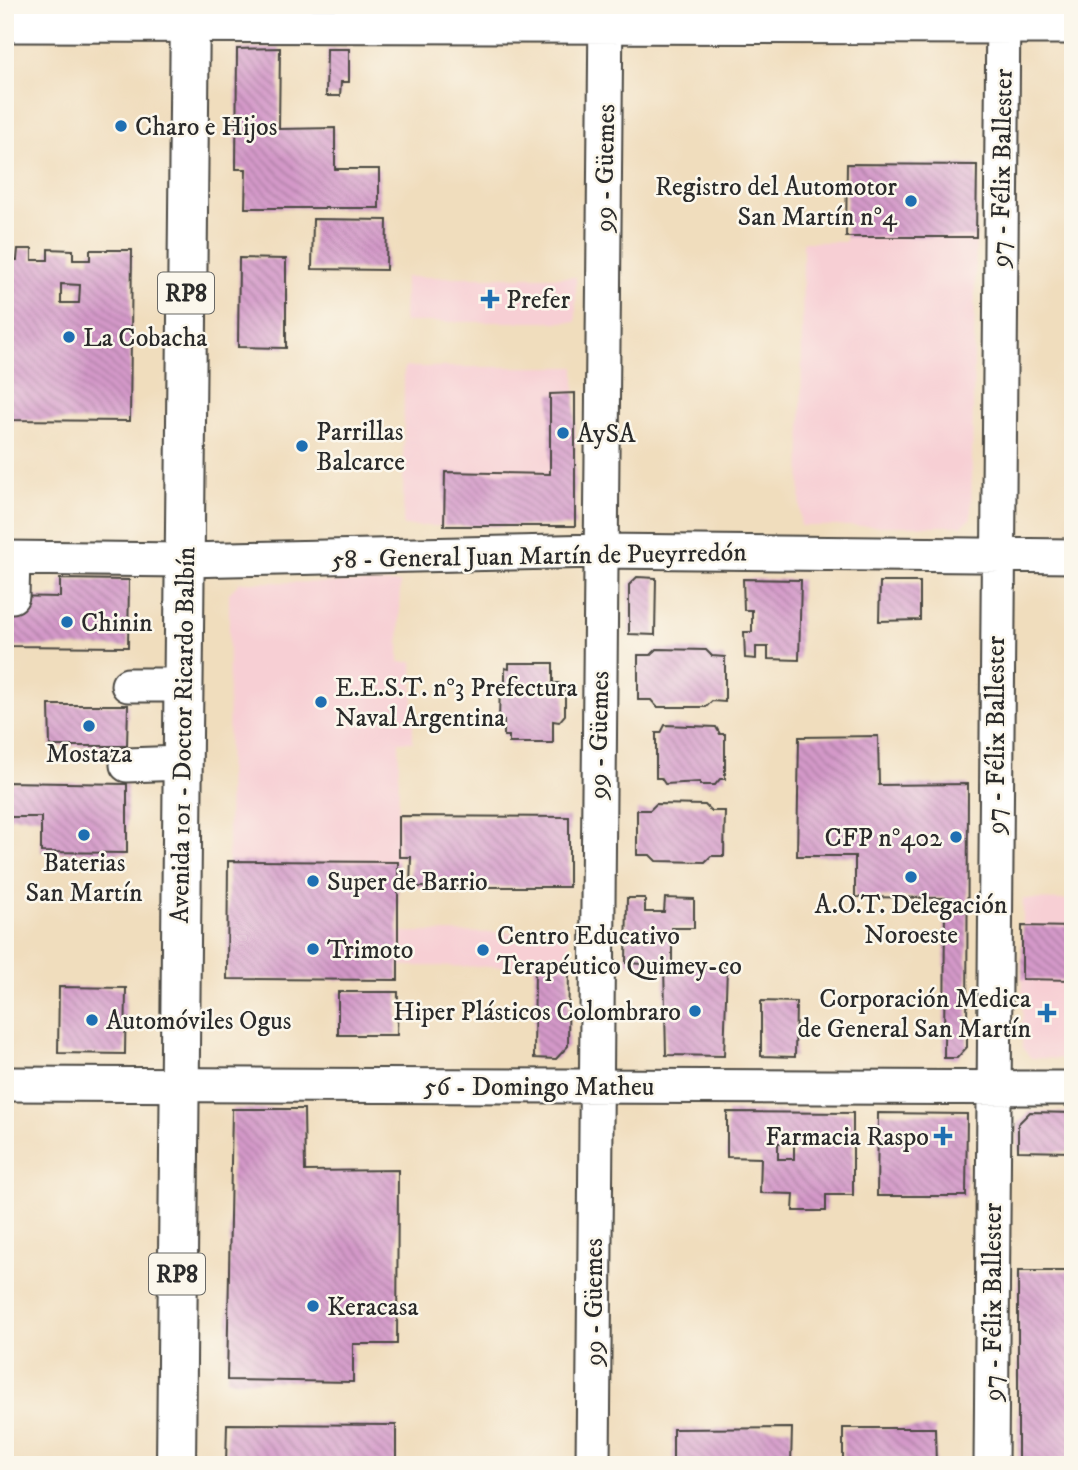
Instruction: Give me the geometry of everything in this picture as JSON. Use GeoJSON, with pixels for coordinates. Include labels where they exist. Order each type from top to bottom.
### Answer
{"type":"FeatureCollection","features":[{"type":"Feature","properties":{"kind":"main road","name":"Avenida 101 - Doctor Ricardo Balbín"},"geometry":{"type":"LineString","coordinates":[[176,1465],[189,16]]}},
{"type":"Feature","properties":{"kind":"street"},"geometry":{"type":"LineString","coordinates":[[5,25],[189,16],[606,15],[1003,16],[1073,27]]}},
{"type":"Feature","properties":{"kind":"street","name":"99 - Güemes"},"geometry":{"type":"LineString","coordinates":[[593,1465],[594,1087],[606,15]]}},
{"type":"Feature","properties":{"kind":"street","name":"97 - Félix Ballester"},"geometry":{"type":"LineString","coordinates":[[991,1465],[996,556],[1003,16]]}},
{"type":"Feature","properties":{"kind":"street","name":"58 - General Juan Martín de Pueyrredón"},"geometry":{"type":"LineString","coordinates":[[9,559],[184,560],[599,551],[1073,556]]}},
{"type":"Feature","properties":{"kind":"street"},"geometry":{"type":"LineString","coordinates":[[9,559],[12,596]]}},
{"type":"Feature","properties":{"kind":"street"},"geometry":{"type":"LineString","coordinates":[[128,685],[183,685]]}},
{"type":"Feature","properties":{"kind":"street"},"geometry":{"type":"LineString","coordinates":[[127,765],[182,763]]}},
{"type":"Feature","properties":{"kind":"street","name":"56 - Domingo Matheu"},"geometry":{"type":"LineString","coordinates":[[5,1084],[1073,1088]]}},
{"type":"Feature","properties":{"kind":"shaded area"},"geometry":{"type":"Polygon","coordinates":[[[846,237],[976,237],[971,518],[962,526],[800,526],[803,242],[845,242],[846,237]]]}},
{"type":"Feature","properties":{"kind":"shaded area","name":"Prefer"},"geometry":{"type":"Polygon","coordinates":[[[405,277],[576,277],[576,322],[404,322],[405,277]]]}},
{"type":"Feature","properties":{"kind":"shaded area"},"geometry":{"type":"Polygon","coordinates":[[[404,367],[575,367],[575,526],[403,526],[404,367]]]}},
{"type":"Feature","properties":{"kind":"shaded area","name":"E.E.S.T. n°3 Prefectura Naval Argentina"},"geometry":{"type":"Polygon","coordinates":[[[240,582],[400,583],[399,662],[413,662],[413,742],[399,742],[398,862],[228,861],[229,593],[240,582]]]}},
{"type":"Feature","properties":{"kind":"shaded area","name":"Corporación Medica de General San Martín"},"geometry":{"type":"Polygon","coordinates":[[[1023,899],[1073,900],[1073,1059],[1031,1058],[1022,1048],[1023,899]]]}},
{"type":"Feature","properties":{"kind":"shaded area","name":"Centro Educativo Terapéutico Quimey-co"},"geometry":{"type":"Polygon","coordinates":[[[398,932],[569,933],[569,967],[398,966],[398,932]]]}},
{"type":"Feature","properties":{"kind":"building"},"geometry":{"type":"Polygon","coordinates":[[[280,48],[279,129],[335,128],[335,169],[379,169],[379,208],[245,208],[246,169],[236,169],[237,49],[280,48]]]}},
{"type":"Feature","properties":{"kind":"building"},"geometry":{"type":"Polygon","coordinates":[[[327,49],[349,49],[349,82],[341,82],[340,96],[326,96],[327,49]]]}},
{"type":"Feature","properties":{"kind":"building","name":"Registro del Automotor San Martín n°4"},"geometry":{"type":"Polygon","coordinates":[[[847,164],[977,165],[976,237],[846,237],[847,164]]]}},
{"type":"Feature","properties":{"kind":"building"},"geometry":{"type":"Polygon","coordinates":[[[313,219],[387,220],[386,270],[312,269],[313,219]]]}},
{"type":"Feature","properties":{"kind":"building"},"geometry":{"type":"Polygon","coordinates":[[[18,249],[32,249],[32,260],[48,260],[48,249],[73,250],[73,260],[90,260],[90,250],[132,250],[130,421],[5,420],[9,284],[5,284],[5,260],[17,260],[18,249]],[[61,284],[61,303],[79,303],[80,285],[61,284]]]}},
{"type":"Feature","properties":{"kind":"building"},"geometry":{"type":"Polygon","coordinates":[[[239,258],[286,259],[286,348],[238,347],[239,258]]]}},
{"type":"Feature","properties":{"kind":"building","name":"AySA"},"geometry":{"type":"Polygon","coordinates":[[[575,393],[575,526],[444,526],[445,472],[550,474],[550,394],[575,393]]]}},
{"type":"Feature","properties":{"kind":"building"},"geometry":{"type":"Polygon","coordinates":[[[637,577],[656,578],[655,635],[629,634],[629,585],[637,577]]]}},
{"type":"Feature","properties":{"kind":"building","name":"Chinin"},"geometry":{"type":"Polygon","coordinates":[[[60,579],[129,580],[128,647],[5,646],[5,596],[60,597],[60,579]]]}},
{"type":"Feature","properties":{"kind":"building"},"geometry":{"type":"Polygon","coordinates":[[[743,579],[801,580],[799,660],[768,659],[768,647],[756,647],[756,659],[745,658],[744,632],[752,632],[752,610],[744,610],[743,579]]]}},
{"type":"Feature","properties":{"kind":"building"},"geometry":{"type":"Polygon","coordinates":[[[880,582],[920,582],[920,620],[879,621],[880,582]]]}},
{"type":"Feature","properties":{"kind":"building"},"geometry":{"type":"Polygon","coordinates":[[[657,649],[706,650],[712,656],[725,657],[725,702],[712,701],[706,707],[657,707],[651,700],[638,700],[638,655],[651,655],[657,649]]]}},
{"type":"Feature","properties":{"kind":"building"},"geometry":{"type":"Polygon","coordinates":[[[509,663],[553,663],[553,683],[559,683],[565,690],[565,715],[559,722],[553,721],[553,743],[509,743],[509,736],[504,736],[504,721],[499,721],[500,683],[505,682],[505,668],[509,669],[509,663]]]}},
{"type":"Feature","properties":{"kind":"building","name":"Mostaza"},"geometry":{"type":"Polygon","coordinates":[[[49,705],[128,705],[127,746],[50,746],[49,705]]]}},
{"type":"Feature","properties":{"kind":"building"},"geometry":{"type":"Polygon","coordinates":[[[665,725],[716,727],[720,734],[725,734],[725,779],[720,779],[715,785],[700,785],[700,782],[665,784],[661,778],[656,778],[656,733],[661,733],[665,725]]]}},
{"type":"Feature","properties":{"kind":"building"},"geometry":{"type":"Polygon","coordinates":[[[878,736],[879,785],[968,784],[967,1047],[957,1058],[944,1058],[945,898],[855,897],[855,856],[797,856],[799,737],[878,736]]]}},
{"type":"Feature","properties":{"kind":"building"},"geometry":{"type":"Polygon","coordinates":[[[5,782],[127,784],[127,853],[41,852],[41,817],[5,817],[5,782]]]}},
{"type":"Feature","properties":{"kind":"building"},"geometry":{"type":"Polygon","coordinates":[[[656,804],[705,805],[711,811],[725,811],[724,856],[711,856],[705,862],[656,861],[650,855],[637,855],[637,810],[650,810],[656,804]]]}},
{"type":"Feature","properties":{"kind":"building"},"geometry":{"type":"Polygon","coordinates":[[[399,816],[569,817],[569,887],[410,887],[411,857],[399,857],[399,816]]]}},
{"type":"Feature","properties":{"kind":"building","name":"Trimoto"},"geometry":{"type":"Polygon","coordinates":[[[228,861],[398,862],[398,980],[227,979],[228,861]]]}},
{"type":"Feature","properties":{"kind":"building","name":"Hiper Plásticos Colombraro"},"geometry":{"type":"Polygon","coordinates":[[[627,898],[645,898],[645,912],[664,912],[665,898],[694,899],[694,928],[672,928],[672,965],[727,967],[724,1056],[666,1055],[664,965],[626,963],[627,898]]]}},
{"type":"Feature","properties":{"kind":"building"},"geometry":{"type":"Polygon","coordinates":[[[1022,926],[1073,927],[1073,980],[1022,979],[1022,926]]]}},
{"type":"Feature","properties":{"kind":"building"},"geometry":{"type":"Polygon","coordinates":[[[535,967],[569,967],[568,1046],[556,1059],[534,1058],[535,967]]]}},
{"type":"Feature","properties":{"kind":"building","name":"Automóviles Ogus"},"geometry":{"type":"Polygon","coordinates":[[[59,987],[126,988],[125,1054],[58,1053],[59,987]]]}},
{"type":"Feature","properties":{"kind":"building"},"geometry":{"type":"Polygon","coordinates":[[[338,992],[398,992],[397,1035],[338,1035],[338,992]]]}},
{"type":"Feature","properties":{"kind":"building"},"geometry":{"type":"Polygon","coordinates":[[[761,1001],[796,1002],[795,1057],[761,1056],[761,1001]]]}},
{"type":"Feature","properties":{"kind":"building"},"geometry":{"type":"Polygon","coordinates":[[[232,1109],[304,1109],[305,1171],[398,1170],[397,1344],[353,1344],[353,1382],[227,1380],[232,1109]]]}},
{"type":"Feature","properties":{"kind":"building"},"geometry":{"type":"Polygon","coordinates":[[[727,1112],[853,1113],[853,1195],[826,1195],[826,1211],[793,1211],[794,1194],[760,1193],[761,1158],[727,1157],[727,1112]],[[794,1142],[778,1143],[778,1159],[794,1159],[794,1142]]]}},
{"type":"Feature","properties":{"kind":"building"},"geometry":{"type":"Polygon","coordinates":[[[1030,1112],[1073,1113],[1073,1152],[1018,1151],[1018,1124],[1030,1112]]]}},
{"type":"Feature","properties":{"kind":"building"},"geometry":{"type":"Polygon","coordinates":[[[878,1113],[967,1114],[966,1196],[877,1196],[878,1113]]]}},
{"type":"Feature","properties":{"kind":"building"},"geometry":{"type":"Polygon","coordinates":[[[1018,1271],[1073,1271],[1073,1465],[1018,1465],[1018,1271]]]}},
{"type":"Feature","properties":{"kind":"building"},"geometry":{"type":"Polygon","coordinates":[[[227,1424],[396,1425],[396,1465],[226,1465],[227,1424]]]}},
{"type":"Feature","properties":{"kind":"building"},"geometry":{"type":"Polygon","coordinates":[[[792,1428],[791,1465],[673,1465],[673,1429],[792,1428]]]}},
{"type":"Feature","properties":{"kind":"building"},"geometry":{"type":"Polygon","coordinates":[[[843,1428],[935,1428],[936,1465],[843,1465],[843,1428]]]}},
{"type":"Feature","properties":{"kind":"place","name":"Charo e Hijos"},"geometry":{"type":"Point","coordinates":[121,126]}},
{"type":"Feature","properties":{"kind":"place","name":"Registro del Automotor San Martín n°4"},"geometry":{"type":"Point","coordinates":[911,201]}},
{"type":"Feature","properties":{"kind":"place","name":"Prefer"},"geometry":{"type":"Point","coordinates":[490,299]}},
{"type":"Feature","properties":{"kind":"place","name":"La Cobacha"},"geometry":{"type":"Point","coordinates":[69,337]}},
{"type":"Feature","properties":{"kind":"place","name":"AySA"},"geometry":{"type":"Point","coordinates":[563,433]}},
{"type":"Feature","properties":{"kind":"place","name":"Parrillas Balcarce"},"geometry":{"type":"Point","coordinates":[302,446]}},
{"type":"Feature","properties":{"kind":"place","name":"Chinin"},"geometry":{"type":"Point","coordinates":[67,622]}},
{"type":"Feature","properties":{"kind":"place","name":"E.E.S.T. n°3 Prefectura Naval Argentina"},"geometry":{"type":"Point","coordinates":[321,702]}},
{"type":"Feature","properties":{"kind":"place","name":"Mostaza"},"geometry":{"type":"Point","coordinates":[89,726]}},
{"type":"Feature","properties":{"kind":"place","name":"Baterias San Martín"},"geometry":{"type":"Point","coordinates":[84,835]}},
{"type":"Feature","properties":{"kind":"place","name":"CFP n°402"},"geometry":{"type":"Point","coordinates":[956,837]}},
{"type":"Feature","properties":{"kind":"place","name":"A.O.T. Delegación Noroeste"},"geometry":{"type":"Point","coordinates":[911,877]}},
{"type":"Feature","properties":{"kind":"place","name":"Super de Barrio"},"geometry":{"type":"Point","coordinates":[313,881]}},
{"type":"Feature","properties":{"kind":"place","name":"Trimoto"},"geometry":{"type":"Point","coordinates":[313,949]}},
{"type":"Feature","properties":{"kind":"place","name":"Centro Educativo Terapéutico Quimey-co"},"geometry":{"type":"Point","coordinates":[483,950]}},
{"type":"Feature","properties":{"kind":"place","name":"Hiper Plásticos Colombraro"},"geometry":{"type":"Point","coordinates":[695,1011]}},
{"type":"Feature","properties":{"kind":"place","name":"Corporación Medica de General San Martín"},"geometry":{"type":"Point","coordinates":[1047,1013]}},
{"type":"Feature","properties":{"kind":"place","name":"Automóviles Ogus"},"geometry":{"type":"Point","coordinates":[92,1020]}},
{"type":"Feature","properties":{"kind":"place","name":"Farmacia Raspo"},"geometry":{"type":"Point","coordinates":[943,1136]}},
{"type":"Feature","properties":{"kind":"place","name":"Keracasa"},"geometry":{"type":"Point","coordinates":[313,1306]}}]}
